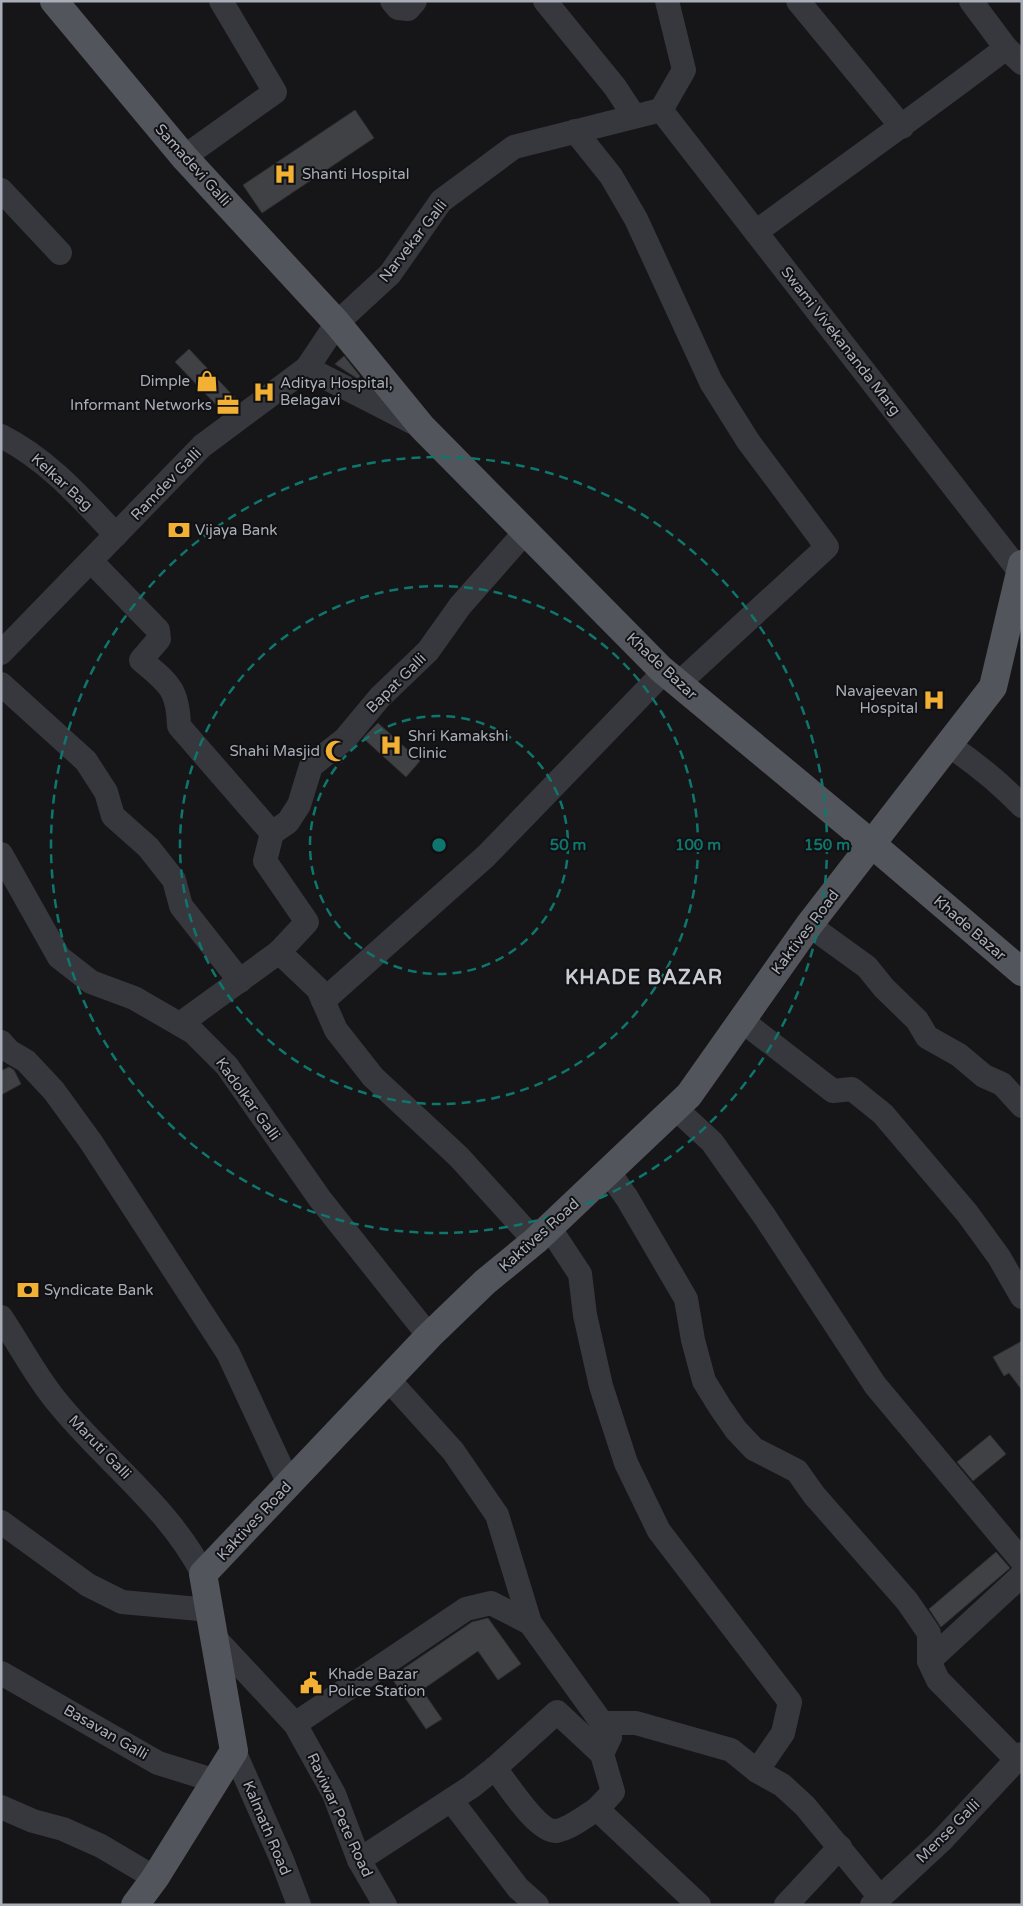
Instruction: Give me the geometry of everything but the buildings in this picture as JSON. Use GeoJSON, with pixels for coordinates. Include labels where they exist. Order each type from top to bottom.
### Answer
{"type":"FeatureCollection","features":[{"type":"Feature","properties":{"kind":"main road","name":"Samadevi Galli"},"geometry":{"type":"LineString","coordinates":[[54,1],[184,157],[337,323]]}},
{"type":"Feature","properties":{"kind":"main road","name":"Khade Bazar"},"geometry":{"type":"LineString","coordinates":[[337,323],[422,428],[671,678],[873,845],[1022,972]]}},
{"type":"Feature","properties":{"kind":"main road","name":"Kaktives Road"},"geometry":{"type":"LineString","coordinates":[[203,1574],[429,1336],[485,1282],[542,1234],[689,1095],[809,925],[873,845],[947,744],[993,687],[1021,568]]}},
{"type":"Feature","properties":{"kind":"main road"},"geometry":{"type":"LineString","coordinates":[[135,1905],[155,1878],[234,1751],[203,1574]]}},
{"type":"Feature","properties":{"kind":"street"},"geometry":{"type":"LineString","coordinates":[[184,157],[275,92],[221,1]]}},
{"type":"Feature","properties":{"kind":"street"},"geometry":{"type":"LineString","coordinates":[[392,1],[398,8],[408,9],[415,1]]}},
{"type":"Feature","properties":{"kind":"street"},"geometry":{"type":"LineString","coordinates":[[545,1],[615,86],[634,116]]}},
{"type":"Feature","properties":{"kind":"street"},"geometry":{"type":"LineString","coordinates":[[662,110],[684,70],[667,1]]}},
{"type":"Feature","properties":{"kind":"street"},"geometry":{"type":"LineString","coordinates":[[798,1],[902,127]]}},
{"type":"Feature","properties":{"kind":"street"},"geometry":{"type":"LineString","coordinates":[[756,232],[873,146],[1014,56],[971,1]]}},
{"type":"Feature","properties":{"kind":"street","name":"Narvekar Galli"},"geometry":{"type":"LineString","coordinates":[[337,323],[390,274],[441,201],[514,147],[662,110]]}},
{"type":"Feature","properties":{"kind":"street","name":"Swami Vivekananda Marg"},"geometry":{"type":"LineString","coordinates":[[662,110],[1021,568]]}},
{"type":"Feature","properties":{"kind":"street"},"geometry":{"type":"LineString","coordinates":[[323,1001],[486,856],[671,678],[827,547],[748,441],[711,382],[636,219],[611,176],[575,131]]}},
{"type":"Feature","properties":{"kind":"street"},"geometry":{"type":"LineString","coordinates":[[1,190],[60,253]]}},
{"type":"Feature","properties":{"kind":"street","name":"Ramdev Galli"},"geometry":{"type":"LineString","coordinates":[[1,653],[202,446],[307,368],[337,323]]}},
{"type":"Feature","properties":{"kind":"street"},"geometry":{"type":"LineString","coordinates":[[307,368],[422,428]]}},
{"type":"Feature","properties":{"kind":"street","name":"Kelkar Bag"},"geometry":{"type":"LineString","coordinates":[[1,436],[23,447],[66,482],[116,535]]}},
{"type":"Feature","properties":{"kind":"street","name":"Bapat Galli"},"geometry":{"type":"LineString","coordinates":[[272,833],[288,822],[299,805],[311,766],[344,739],[380,697],[428,651],[460,606],[526,532]]}},
{"type":"Feature","properties":{"kind":"street"},"geometry":{"type":"LineString","coordinates":[[91,561],[158,630],[159,639],[141,660],[170,685],[178,708],[179,726],[272,833],[265,861],[307,922],[279,952],[180,1024]]}},
{"type":"Feature","properties":{"kind":"street"},"geometry":{"type":"LineString","coordinates":[[1,684],[86,761],[106,792],[113,816],[148,847],[174,880],[181,906],[240,981]]}},
{"type":"Feature","properties":{"kind":"street"},"geometry":{"type":"LineString","coordinates":[[947,744],[975,763],[1007,790],[1022,806]]}},
{"type":"Feature","properties":{"kind":"street","name":"Kadolkar Galli"},"geometry":{"type":"LineString","coordinates":[[1,854],[59,956],[91,982],[134,998],[193,1032],[227,1066],[320,1199],[429,1336]]}},
{"type":"Feature","properties":{"kind":"street"},"geometry":{"type":"LineString","coordinates":[[809,925],[867,967],[884,988],[917,1020],[927,1037],[959,1055],[984,1076],[1002,1084],[1022,1106]]}},
{"type":"Feature","properties":{"kind":"street"},"geometry":{"type":"LineString","coordinates":[[279,952],[318,989],[336,1030],[373,1077],[542,1234],[580,1274],[585,1315],[601,1386],[626,1463],[659,1531],[790,1702],[783,1734],[757,1771]]}},
{"type":"Feature","properties":{"kind":"street"},"geometry":{"type":"LineString","coordinates":[[742,1020],[833,1091],[852,1089],[883,1114],[967,1213],[998,1257],[1022,1297]]}},
{"type":"Feature","properties":{"kind":"street"},"geometry":{"type":"LineString","coordinates":[[1,1042],[9,1051],[26,1061],[54,1091],[97,1150],[228,1353],[289,1484]]}},
{"type":"Feature","properties":{"kind":"street"},"geometry":{"type":"LineString","coordinates":[[675,1108],[712,1142],[765,1217],[875,1385],[1022,1561]]}},
{"type":"Feature","properties":{"kind":"street"},"geometry":{"type":"LineString","coordinates":[[608,1171],[627,1198],[686,1299],[693,1340],[704,1381],[736,1430],[754,1449],[797,1471],[814,1495],[907,1601],[929,1633],[929,1660],[938,1680],[1019,1756]]}},
{"type":"Feature","properties":{"kind":"street","name":"Maruti Galli"},"geometry":{"type":"LineString","coordinates":[[1,1317],[62,1408],[141,1489],[196,1560],[203,1574]]}},
{"type":"Feature","properties":{"kind":"street"},"geometry":{"type":"LineString","coordinates":[[388,1379],[453,1451],[498,1515],[530,1623],[610,1737],[602,1754]]}},
{"type":"Feature","properties":{"kind":"street"},"geometry":{"type":"LineString","coordinates":[[1,1522],[88,1585],[122,1602],[210,1610]]}},
{"type":"Feature","properties":{"kind":"street"},"geometry":{"type":"LineString","coordinates":[[929,1660],[1022,1575]]}},
{"type":"Feature","properties":{"kind":"street"},"geometry":{"type":"LineString","coordinates":[[295,1724],[466,1609],[492,1603],[530,1623]]}},
{"type":"Feature","properties":{"kind":"street","name":"Raviwar Pete Road"},"geometry":{"type":"LineString","coordinates":[[214,1637],[295,1724],[334,1794],[360,1860],[385,1905]]}},
{"type":"Feature","properties":{"kind":"street","name":"Basavan Galli"},"geometry":{"type":"LineString","coordinates":[[1,1673],[158,1763],[216,1781]]}},
{"type":"Feature","properties":{"kind":"street"},"geometry":{"type":"LineString","coordinates":[[360,1860],[496,1768],[556,1712],[602,1754],[613,1792],[597,1809],[567,1827],[556,1831],[546,1829],[529,1812],[496,1768]]}},
{"type":"Feature","properties":{"kind":"street"},"geometry":{"type":"LineString","coordinates":[[602,1723],[636,1723],[731,1750],[757,1771],[782,1785],[805,1806],[840,1847],[876,1900]]}},
{"type":"Feature","properties":{"kind":"street","name":"Kalmath Road"},"geometry":{"type":"LineString","coordinates":[[234,1751],[282,1860],[299,1905]]}},
{"type":"Feature","properties":{"kind":"street","name":"Mense Galli"},"geometry":{"type":"LineString","coordinates":[[876,1900],[940,1841],[1019,1756]]}},
{"type":"Feature","properties":{"kind":"street"},"geometry":{"type":"LineString","coordinates":[[451,1800],[518,1888],[537,1905]]}},
{"type":"Feature","properties":{"kind":"street"},"geometry":{"type":"LineString","coordinates":[[1,1807],[33,1821],[64,1829],[101,1846],[155,1878]]}},
{"type":"Feature","properties":{"kind":"street"},"geometry":{"type":"LineString","coordinates":[[597,1809],[699,1905]]}},
{"type":"Feature","properties":{"kind":"street"},"geometry":{"type":"LineString","coordinates":[[786,1905],[840,1847]]}},
{"type":"Feature","properties":{"kind":"place","name":"Shanti Hospital"},"geometry":{"type":"Point","coordinates":[285,174]}},
{"type":"Feature","properties":{"kind":"place","name":"Dimple"},"geometry":{"type":"Point","coordinates":[207,381]}},
{"type":"Feature","properties":{"kind":"place","name":"Aditya Hospital, Belagavi"},"geometry":{"type":"Point","coordinates":[264,392]}},
{"type":"Feature","properties":{"kind":"place","name":"Informant Networks"},"geometry":{"type":"Point","coordinates":[228,405]}},
{"type":"Feature","properties":{"kind":"place","name":"Vijaya Bank"},"geometry":{"type":"Point","coordinates":[179,530]}},
{"type":"Feature","properties":{"kind":"place","name":"Navajeevan Hospital"},"geometry":{"type":"Point","coordinates":[934,700]}},
{"type":"Feature","properties":{"kind":"place","name":"Shri Kamakshi Clinic"},"geometry":{"type":"Point","coordinates":[391,745]}},
{"type":"Feature","properties":{"kind":"place","name":"Shahi Masjid"},"geometry":{"type":"Point","coordinates":[336,751]}},
{"type":"Feature","properties":{"kind":"place","name":"Syndicate Bank"},"geometry":{"type":"Point","coordinates":[28,1290]}},
{"type":"Feature","properties":{"kind":"place","name":"Khade Bazar Police Station"},"geometry":{"type":"Point","coordinates":[311,1683]}},
{"type":"Feature","properties":{"kind":"district","name":"KHADE BAZAR"},"geometry":{"type":"Point","coordinates":[644,977]}}]}
